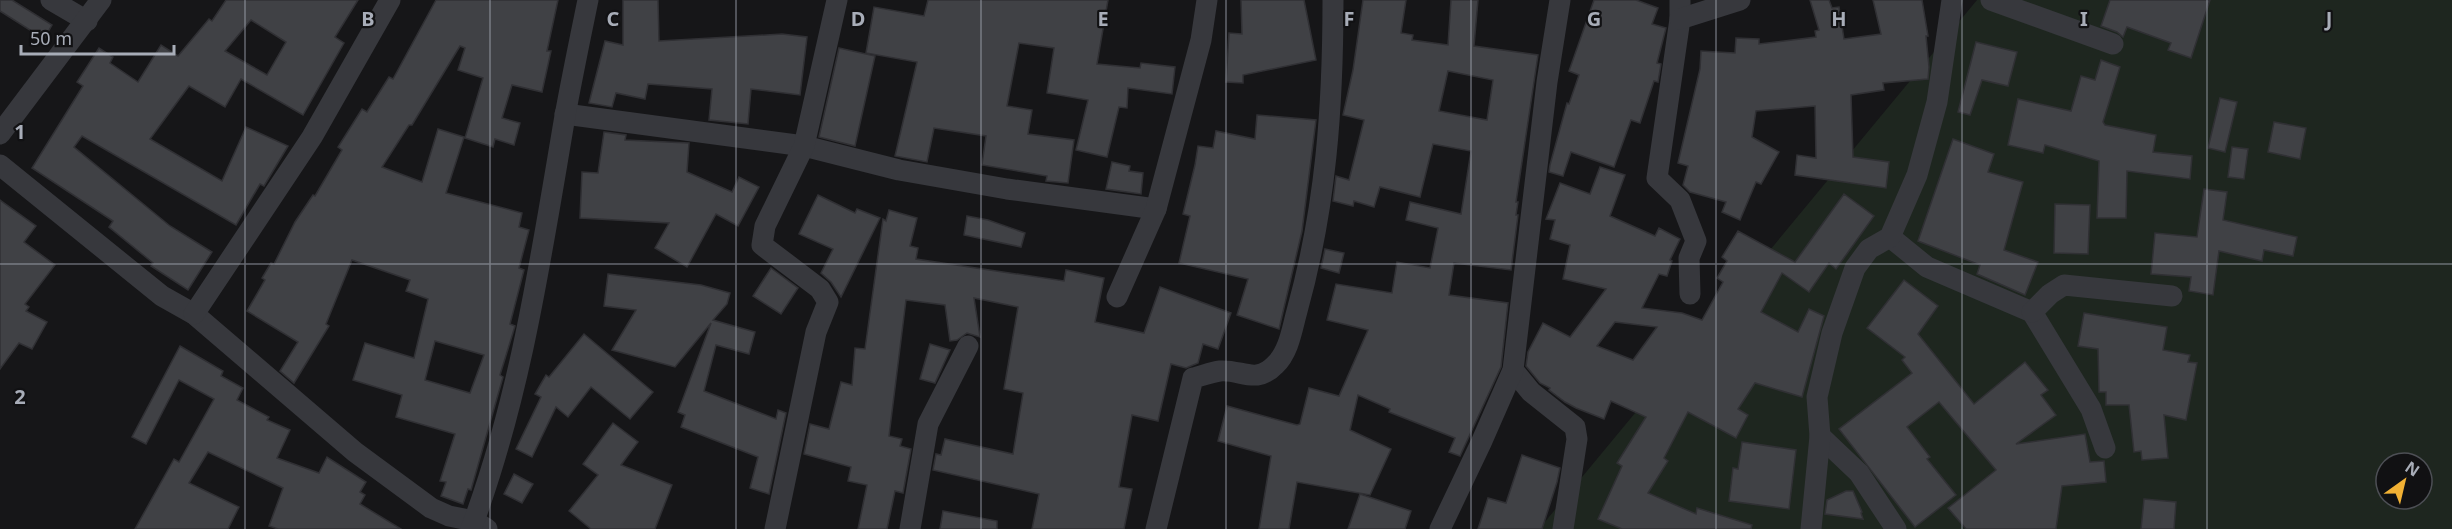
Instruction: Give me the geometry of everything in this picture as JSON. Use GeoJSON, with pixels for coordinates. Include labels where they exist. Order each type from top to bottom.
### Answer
{"type":"FeatureCollection","features":[{"type":"Feature","properties":{"kind":"street"},"geometry":{"type":"LineString","coordinates":[[51,0],[87,21]]}},
{"type":"Feature","properties":{"kind":"street"},"geometry":{"type":"LineString","coordinates":[[0,134],[101,0]]}},
{"type":"Feature","properties":{"kind":"street"},"geometry":{"type":"LineString","coordinates":[[194,314],[312,137],[390,0]]}},
{"type":"Feature","properties":{"kind":"street"},"geometry":{"type":"LineString","coordinates":[[0,165],[162,296],[194,314],[355,452],[431,508],[477,526],[501,441],[533,302],[565,114],[588,0]]}},
{"type":"Feature","properties":{"kind":"street"},"geometry":{"type":"LineString","coordinates":[[775,529],[816,332],[828,303],[820,289],[762,245],[765,226],[804,146],[837,0]]}},
{"type":"Feature","properties":{"kind":"street"},"geometry":{"type":"LineString","coordinates":[[1117,297],[1156,209],[1201,40],[1207,0]]}},
{"type":"Feature","properties":{"kind":"street"},"geometry":{"type":"LineString","coordinates":[[1156,529],[1193,378],[1221,371],[1250,377],[1262,374],[1275,366],[1285,350],[1302,293],[1324,188],[1333,81],[1333,0]]}},
{"type":"Feature","properties":{"kind":"street"},"geometry":{"type":"LineString","coordinates":[[1440,529],[1513,370],[1547,82],[1560,0]]}},
{"type":"Feature","properties":{"kind":"street"},"geometry":{"type":"LineString","coordinates":[[1690,294],[1689,258],[1696,242],[1680,200],[1657,178],[1680,9],[1740,0]]}},
{"type":"Feature","properties":{"kind":"street"},"geometry":{"type":"LineString","coordinates":[[1811,529],[1820,435],[1817,397],[1832,333],[1855,268],[1869,249],[1890,237],[1917,176],[1937,102],[1952,0]]}},
{"type":"Feature","properties":{"kind":"street"},"geometry":{"type":"LineString","coordinates":[[1991,0],[2113,44]]}},
{"type":"Feature","properties":{"kind":"street"},"geometry":{"type":"LineString","coordinates":[[565,114],[804,146],[910,172],[1007,189],[1156,209]]}},
{"type":"Feature","properties":{"kind":"street"},"geometry":{"type":"LineString","coordinates":[[1890,237],[1928,267],[2032,312],[2091,409],[2106,448]]}},
{"type":"Feature","properties":{"kind":"street"},"geometry":{"type":"LineString","coordinates":[[2032,312],[2050,294],[2064,285],[2172,296]]}},
{"type":"Feature","properties":{"kind":"street"},"geometry":{"type":"LineString","coordinates":[[910,529],[928,424],[968,346]]}},
{"type":"Feature","properties":{"kind":"street"},"geometry":{"type":"LineString","coordinates":[[1513,370],[1531,392],[1575,427],[1577,439],[1563,529]]}},
{"type":"Feature","properties":{"kind":"street"},"geometry":{"type":"LineString","coordinates":[[1820,435],[1859,473],[1896,529]]}},
{"type":"Feature","properties":{"kind":"shaded area"},"geometry":{"type":"Polygon","coordinates":[[[1977,0],[2452,0],[2452,529],[1539,529],[1977,0]]]}},
{"type":"Feature","properties":{"kind":"building"},"geometry":{"type":"Polygon","coordinates":[[[0,0],[12,0],[52,25],[44,39],[0,11],[0,0]]]}},
{"type":"Feature","properties":{"kind":"building"},"geometry":{"type":"Polygon","coordinates":[[[226,0],[358,0],[335,37],[344,43],[303,115],[241,79],[225,107],[189,86],[150,139],[222,181],[246,127],[288,146],[264,186],[260,184],[236,225],[82,136],[74,147],[170,226],[212,252],[188,290],[151,266],[153,263],[109,227],[113,221],[32,168],[83,86],[77,82],[99,48],[113,57],[110,63],[138,82],[161,45],[178,56],[209,19],[212,21],[226,0]],[[251,20],[225,51],[267,75],[286,42],[251,20]]]}},
{"type":"Feature","properties":{"kind":"building"},"geometry":{"type":"Polygon","coordinates":[[[436,0],[558,0],[547,51],[551,51],[542,92],[512,85],[502,118],[520,123],[514,145],[495,139],[493,147],[465,138],[483,78],[458,70],[465,48],[460,46],[412,125],[409,125],[382,167],[422,182],[438,129],[464,137],[446,193],[522,213],[519,227],[529,230],[519,268],[524,270],[510,324],[515,326],[500,375],[503,377],[471,490],[468,489],[463,504],[441,496],[446,482],[440,481],[455,434],[396,417],[402,395],[353,380],[365,343],[414,358],[428,299],[406,291],[410,280],[352,260],[326,324],[329,326],[294,383],[280,371],[298,342],[247,311],[265,280],[262,278],[271,263],[274,264],[295,222],[313,195],[315,196],[342,150],[338,147],[362,109],[367,112],[389,77],[393,79],[436,0]],[[435,341],[425,380],[470,393],[484,355],[435,341]]]}},
{"type":"Feature","properties":{"kind":"building"},"geometry":{"type":"Polygon","coordinates":[[[623,0],[658,0],[659,41],[782,34],[807,37],[800,95],[751,89],[748,124],[709,120],[712,89],[648,84],[645,99],[616,93],[612,107],[589,103],[605,41],[623,45],[623,0]]]}},
{"type":"Feature","properties":{"kind":"building"},"geometry":{"type":"Polygon","coordinates":[[[928,0],[1108,0],[1097,64],[1140,68],[1141,63],[1175,67],[1172,94],[1128,88],[1127,108],[1119,107],[1107,157],[1076,150],[1088,100],[1047,93],[1054,48],[1019,43],[1007,106],[1032,110],[1028,134],[1074,140],[1068,183],[1046,181],[1047,176],[982,165],[986,136],[934,128],[927,162],[895,156],[917,62],[866,53],[874,7],[924,16],[928,0]]]}},
{"type":"Feature","properties":{"kind":"building"},"geometry":{"type":"Polygon","coordinates":[[[1241,0],[1304,0],[1316,60],[1243,75],[1243,83],[1226,82],[1229,33],[1242,34],[1241,0]]]}},
{"type":"Feature","properties":{"kind":"building"},"geometry":{"type":"Polygon","coordinates":[[[1363,0],[1406,0],[1401,33],[1413,35],[1412,40],[1448,45],[1451,0],[1478,0],[1474,46],[1538,55],[1516,202],[1518,202],[1516,215],[1518,215],[1511,270],[1454,263],[1449,295],[1508,303],[1501,367],[1460,456],[1449,452],[1455,438],[1389,412],[1390,409],[1358,395],[1350,430],[1391,449],[1370,495],[1297,482],[1289,529],[1259,529],[1271,456],[1218,441],[1227,406],[1297,425],[1300,424],[1309,388],[1339,396],[1368,330],[1327,320],[1336,284],[1392,293],[1397,262],[1430,268],[1438,228],[1406,220],[1410,202],[1461,214],[1471,151],[1433,144],[1420,197],[1380,187],[1374,207],[1354,201],[1353,206],[1333,201],[1336,176],[1349,180],[1364,120],[1343,115],[1353,70],[1363,0]],[[1448,71],[1439,111],[1487,120],[1493,80],[1448,71]]]}},
{"type":"Feature","properties":{"kind":"building"},"geometry":{"type":"Polygon","coordinates":[[[1594,0],[1636,0],[1658,8],[1652,24],[1666,28],[1657,63],[1661,64],[1658,82],[1654,81],[1640,123],[1631,120],[1614,167],[1571,152],[1563,176],[1549,172],[1550,165],[1567,103],[1569,104],[1579,75],[1569,71],[1594,0]]]}},
{"type":"Feature","properties":{"kind":"building"},"geometry":{"type":"Polygon","coordinates":[[[1810,0],[1829,0],[1832,8],[1839,7],[1844,39],[1881,34],[1873,0],[1922,0],[1928,36],[1926,36],[1928,79],[1883,83],[1884,90],[1851,95],[1853,157],[1889,162],[1886,188],[1795,175],[1797,155],[1816,158],[1815,106],[1756,111],[1752,137],[1779,152],[1761,184],[1756,182],[1740,220],[1722,212],[1726,202],[1690,192],[1683,185],[1688,166],[1678,163],[1700,69],[1701,51],[1735,53],[1736,38],[1759,39],[1759,44],[1816,37],[1815,31],[1819,30],[1810,0]]]}},
{"type":"Feature","properties":{"kind":"building"},"geometry":{"type":"Polygon","coordinates":[[[2110,0],[2210,0],[2191,58],[2168,50],[2171,43],[2127,27],[2123,37],[2101,26],[2110,0]]]}},
{"type":"Feature","properties":{"kind":"building"},"geometry":{"type":"Polygon","coordinates":[[[1976,42],[2017,52],[2008,86],[1982,80],[1970,115],[1958,112],[1976,42]]]}},
{"type":"Feature","properties":{"kind":"building"},"geometry":{"type":"Polygon","coordinates":[[[839,48],[875,56],[855,146],[819,137],[839,48]]]}},
{"type":"Feature","properties":{"kind":"building"},"geometry":{"type":"Polygon","coordinates":[[[2101,60],[2120,67],[2103,122],[2105,125],[2156,135],[2153,152],[2192,156],[2190,179],[2127,171],[2126,218],[2097,218],[2099,161],[2045,145],[2043,153],[2008,145],[2018,99],[2071,111],[2081,76],[2095,80],[2101,60]]]}},
{"type":"Feature","properties":{"kind":"building"},"geometry":{"type":"Polygon","coordinates":[[[2220,98],[2237,102],[2225,152],[2208,148],[2220,98]]]}},
{"type":"Feature","properties":{"kind":"building"},"geometry":{"type":"Polygon","coordinates":[[[1257,115],[1316,120],[1302,231],[1279,329],[1237,315],[1248,279],[1179,263],[1190,216],[1183,214],[1198,146],[1213,148],[1216,131],[1255,139],[1257,115]]]}},
{"type":"Feature","properties":{"kind":"building"},"geometry":{"type":"Polygon","coordinates":[[[2274,122],[2306,128],[2300,159],[2268,152],[2274,122]]]}},
{"type":"Feature","properties":{"kind":"building"},"geometry":{"type":"Polygon","coordinates":[[[604,132],[626,135],[625,140],[689,143],[687,172],[732,192],[739,177],[759,187],[738,226],[716,214],[687,267],[655,248],[669,223],[580,218],[582,172],[598,173],[604,132]]]}},
{"type":"Feature","properties":{"kind":"building"},"geometry":{"type":"Polygon","coordinates":[[[1953,139],[1994,154],[1988,172],[2023,182],[2004,250],[2038,262],[2025,295],[1977,274],[1980,265],[1918,241],[1953,139]]]}},
{"type":"Feature","properties":{"kind":"building"},"geometry":{"type":"Polygon","coordinates":[[[2232,147],[2248,149],[2244,179],[2228,177],[2232,147]]]}},
{"type":"Feature","properties":{"kind":"building"},"geometry":{"type":"Polygon","coordinates":[[[1112,162],[1130,166],[1129,171],[1143,173],[1141,194],[1106,189],[1112,162]]]}},
{"type":"Feature","properties":{"kind":"building"},"geometry":{"type":"Polygon","coordinates":[[[1600,167],[1625,175],[1610,216],[1655,236],[1659,228],[1680,239],[1670,260],[1672,261],[1667,276],[1659,274],[1642,308],[1682,313],[1702,320],[1723,282],[1717,278],[1727,261],[1722,257],[1738,231],[1795,262],[1844,194],[1874,216],[1836,269],[1829,263],[1809,292],[1782,273],[1761,312],[1798,332],[1809,309],[1824,316],[1802,397],[1755,383],[1738,409],[1748,415],[1736,438],[1688,412],[1664,458],[1668,461],[1648,493],[1696,514],[1697,508],[1752,525],[1751,529],[1622,529],[1598,519],[1622,466],[1617,463],[1646,417],[1611,401],[1604,419],[1576,408],[1540,383],[1526,366],[1528,352],[1543,323],[1570,337],[1606,289],[1563,279],[1570,245],[1550,239],[1555,220],[1546,219],[1560,183],[1590,194],[1600,167]],[[1615,322],[1597,346],[1633,360],[1657,327],[1615,322]]]}},
{"type":"Feature","properties":{"kind":"building"},"geometry":{"type":"Polygon","coordinates":[[[2204,189],[2227,192],[2223,220],[2297,237],[2293,256],[2264,250],[2262,261],[2219,251],[2213,295],[2189,291],[2191,277],[2151,274],[2155,233],[2197,237],[2204,189]]]}},
{"type":"Feature","properties":{"kind":"building"},"geometry":{"type":"Polygon","coordinates":[[[818,195],[855,213],[857,209],[880,218],[841,297],[831,282],[821,273],[833,249],[799,234],[818,195]]]}},
{"type":"Feature","properties":{"kind":"building"},"geometry":{"type":"Polygon","coordinates":[[[0,200],[36,226],[24,242],[55,265],[25,304],[29,307],[26,311],[47,322],[32,349],[19,343],[0,369],[0,200]]]}},
{"type":"Feature","properties":{"kind":"building"},"geometry":{"type":"Polygon","coordinates":[[[2055,204],[2090,205],[2088,254],[2054,253],[2055,204]]]}},
{"type":"Feature","properties":{"kind":"building"},"geometry":{"type":"Polygon","coordinates":[[[889,210],[917,218],[910,246],[918,248],[916,259],[1064,281],[1066,270],[1104,278],[1095,322],[1144,333],[1160,287],[1231,313],[1218,349],[1203,344],[1198,363],[1186,368],[1171,364],[1158,421],[1132,415],[1119,487],[1132,489],[1124,529],[1032,529],[1039,494],[933,470],[936,454],[941,455],[945,439],[1013,454],[1023,393],[1004,389],[1018,307],[974,298],[980,337],[967,333],[957,340],[950,341],[945,305],[906,300],[889,436],[902,439],[900,446],[911,449],[903,493],[895,491],[887,529],[858,529],[867,485],[848,481],[851,467],[804,454],[810,424],[829,429],[841,382],[852,385],[855,348],[865,349],[883,219],[886,221],[889,210]]]}},
{"type":"Feature","properties":{"kind":"building"},"geometry":{"type":"Polygon","coordinates":[[[967,216],[988,220],[1025,233],[1021,247],[964,235],[967,216]]]}},
{"type":"Feature","properties":{"kind":"building"},"geometry":{"type":"Polygon","coordinates":[[[1325,249],[1344,253],[1339,273],[1321,268],[1325,249]]]}},
{"type":"Feature","properties":{"kind":"building"},"geometry":{"type":"Polygon","coordinates":[[[771,268],[798,288],[781,314],[753,296],[771,268]]]}},
{"type":"Feature","properties":{"kind":"building"},"geometry":{"type":"Polygon","coordinates":[[[608,274],[701,285],[730,293],[727,304],[713,320],[755,332],[749,354],[716,345],[704,391],[776,419],[778,410],[786,413],[769,494],[750,488],[758,457],[681,427],[685,415],[678,412],[711,323],[675,367],[612,350],[636,310],[604,306],[608,274]]]}},
{"type":"Feature","properties":{"kind":"building"},"geometry":{"type":"Polygon","coordinates":[[[1904,280],[1938,306],[1918,334],[1974,404],[2025,362],[2048,390],[2041,395],[2056,415],[2016,444],[2085,434],[2090,462],[2104,461],[2106,482],[2062,486],[2056,529],[1966,529],[1948,508],[1996,470],[1939,402],[1907,427],[1930,457],[1927,459],[1956,495],[1915,527],[1839,429],[1912,373],[1902,360],[1905,357],[1867,328],[1904,280]]]}},
{"type":"Feature","properties":{"kind":"building"},"geometry":{"type":"Polygon","coordinates":[[[2084,313],[2167,327],[2163,350],[2190,355],[2188,362],[2197,363],[2186,420],[2164,415],[2168,458],[2142,460],[2141,451],[2134,452],[2129,405],[2106,405],[2106,392],[2099,392],[2098,349],[2078,346],[2084,313]]]}},
{"type":"Feature","properties":{"kind":"building"},"geometry":{"type":"Polygon","coordinates":[[[584,334],[653,392],[630,419],[591,387],[568,417],[556,407],[532,457],[516,449],[541,397],[535,394],[546,375],[549,377],[584,334]]]}},
{"type":"Feature","properties":{"kind":"building"},"geometry":{"type":"Polygon","coordinates":[[[930,344],[950,350],[935,383],[920,379],[930,344]]]}},
{"type":"Feature","properties":{"kind":"building"},"geometry":{"type":"Polygon","coordinates":[[[180,346],[223,371],[221,376],[243,388],[237,400],[269,417],[267,420],[290,430],[277,458],[319,473],[327,457],[366,482],[360,492],[365,495],[360,504],[401,529],[278,529],[269,526],[283,488],[208,452],[189,483],[239,507],[228,529],[135,529],[174,459],[179,462],[214,399],[179,380],[146,444],[132,437],[180,346]]]}},
{"type":"Feature","properties":{"kind":"building"},"geometry":{"type":"Polygon","coordinates":[[[613,423],[638,442],[621,465],[672,485],[655,529],[591,529],[569,511],[598,475],[583,464],[613,423]]]}},
{"type":"Feature","properties":{"kind":"building"},"geometry":{"type":"Polygon","coordinates":[[[1742,442],[1796,450],[1789,509],[1729,501],[1733,468],[1738,469],[1742,442]]]}},
{"type":"Feature","properties":{"kind":"building"},"geometry":{"type":"Polygon","coordinates":[[[1522,455],[1560,468],[1542,529],[1478,529],[1488,498],[1506,503],[1522,455]]]}},
{"type":"Feature","properties":{"kind":"building"},"geometry":{"type":"Polygon","coordinates":[[[514,474],[533,484],[522,503],[504,494],[514,474]]]}},
{"type":"Feature","properties":{"kind":"building"},"geometry":{"type":"Polygon","coordinates":[[[1846,491],[1853,491],[1863,519],[1825,514],[1827,500],[1846,491]]]}},
{"type":"Feature","properties":{"kind":"building"},"geometry":{"type":"Polygon","coordinates":[[[1360,494],[1411,511],[1405,529],[1348,529],[1360,494]]]}},
{"type":"Feature","properties":{"kind":"building"},"geometry":{"type":"Polygon","coordinates":[[[2144,499],[2176,502],[2174,529],[2141,529],[2144,499]]]}},
{"type":"Feature","properties":{"kind":"building"},"geometry":{"type":"Polygon","coordinates":[[[943,511],[997,521],[997,529],[940,529],[943,511]]]}}]}
